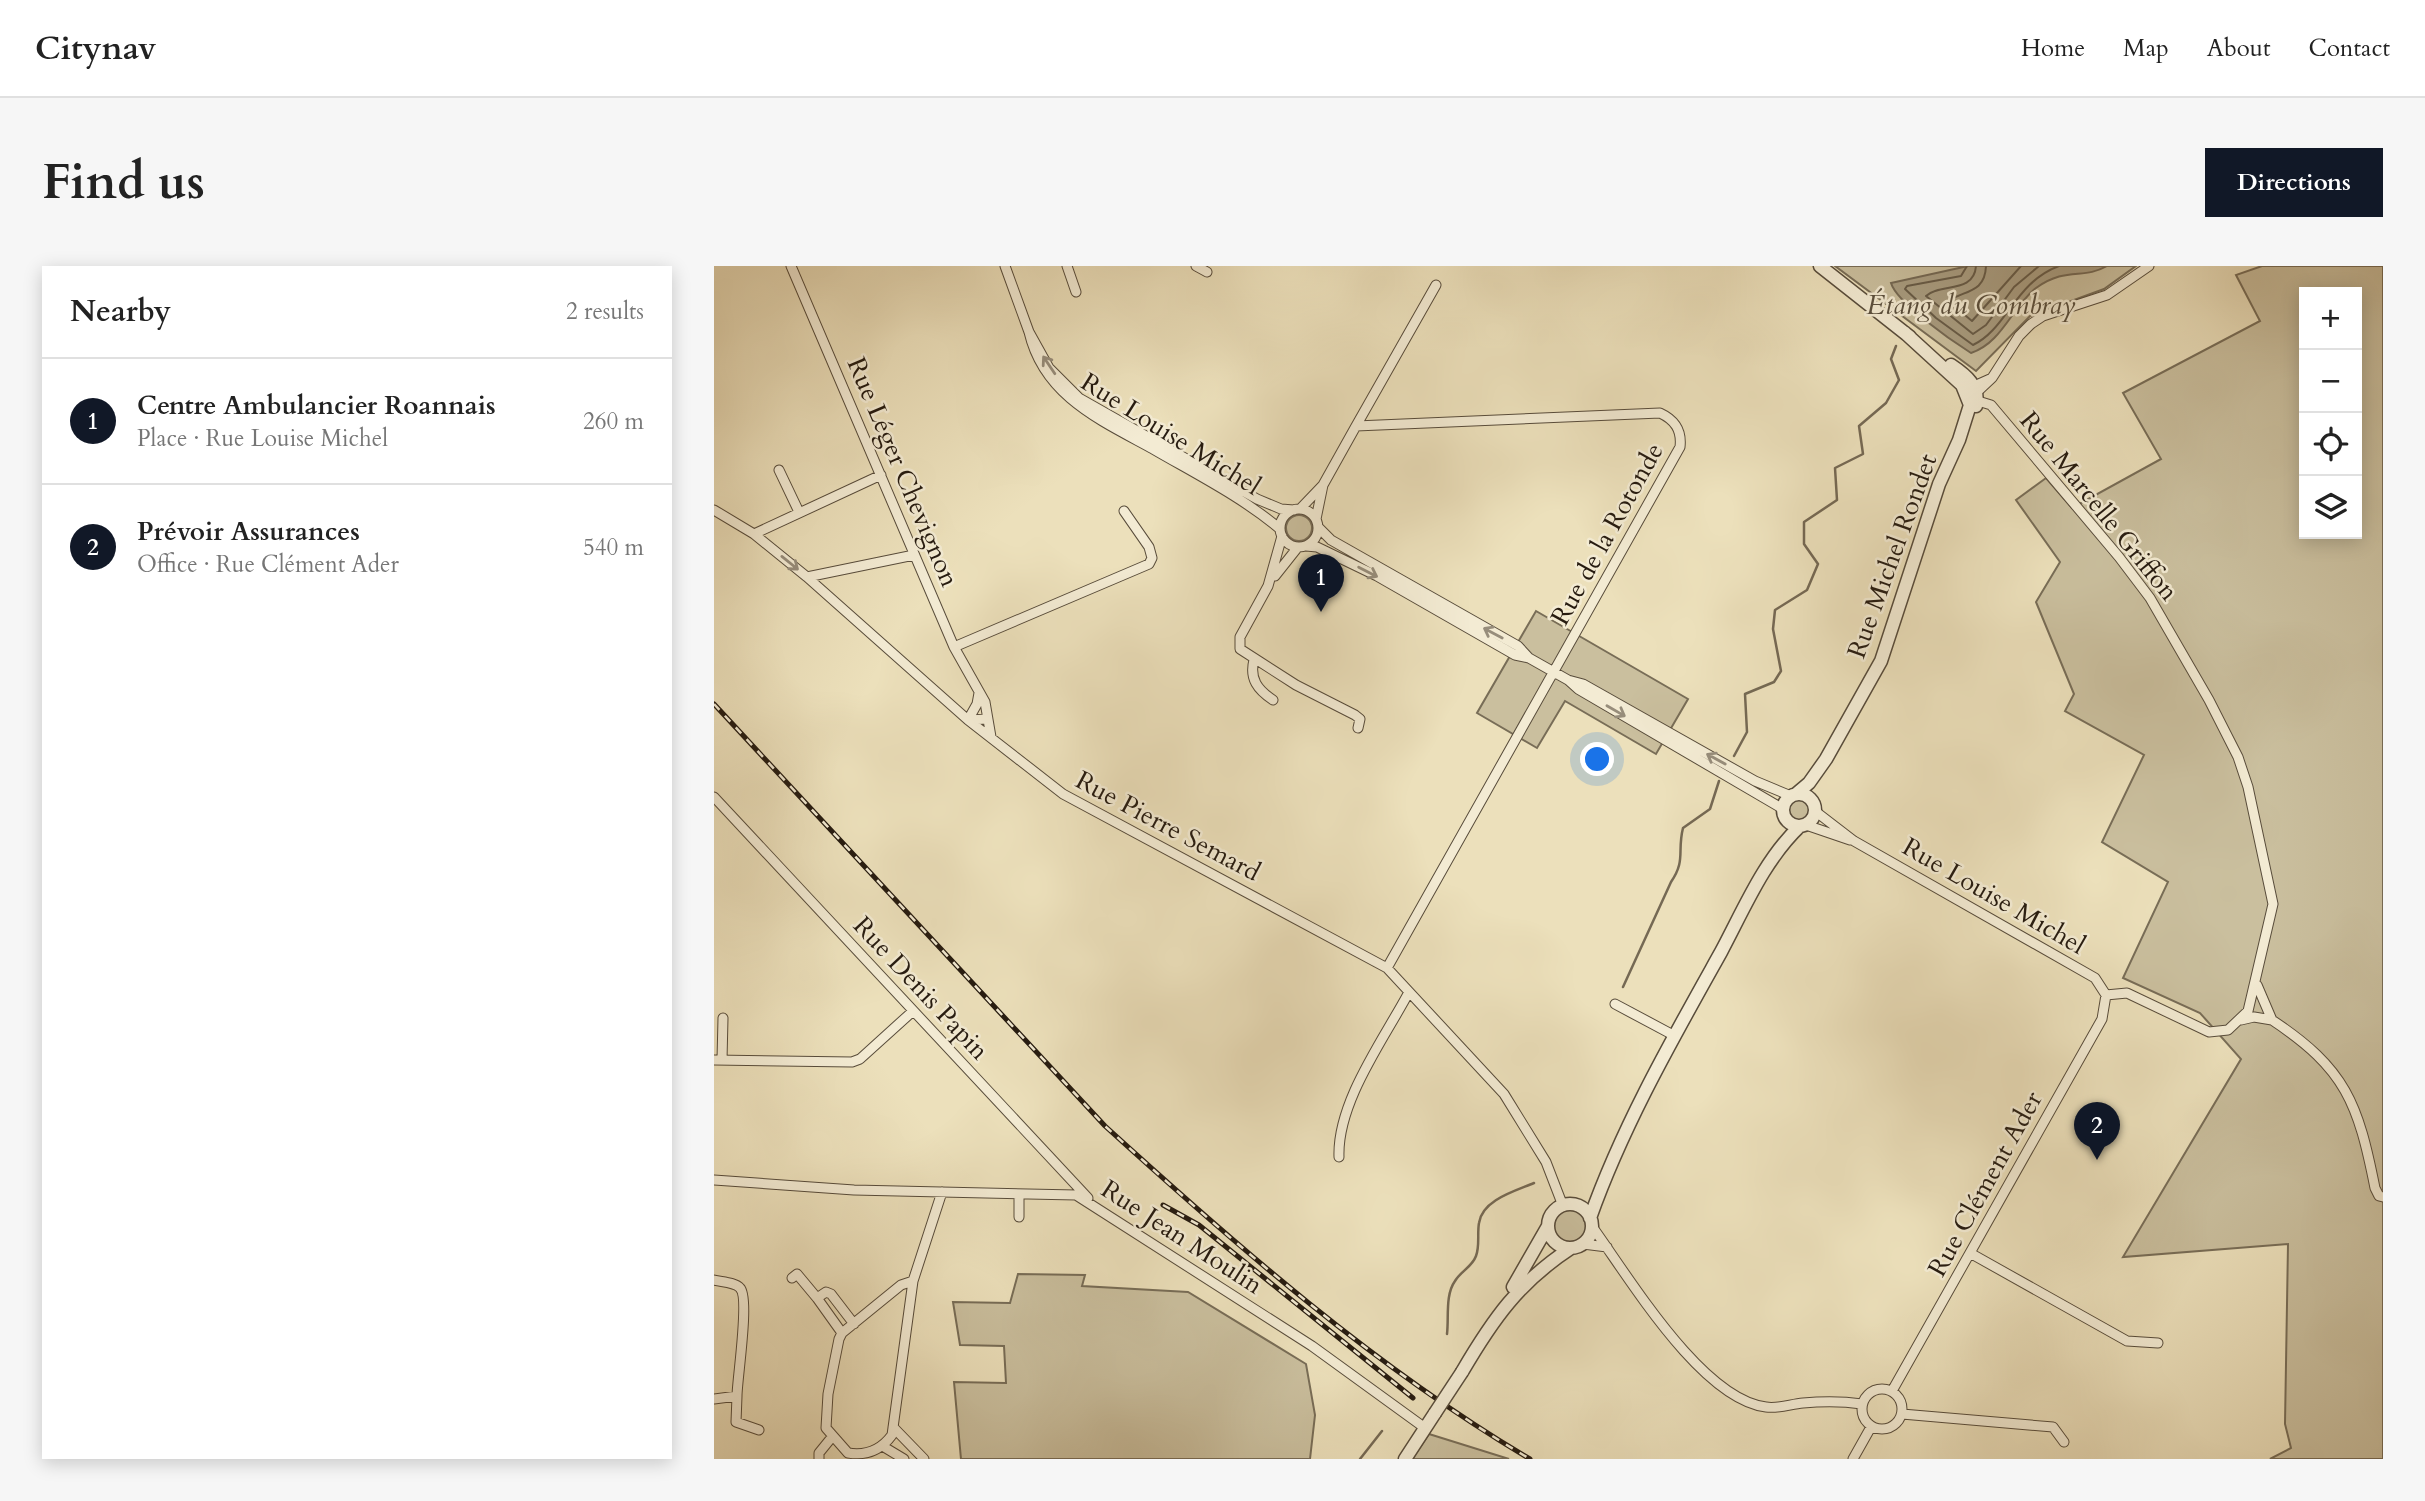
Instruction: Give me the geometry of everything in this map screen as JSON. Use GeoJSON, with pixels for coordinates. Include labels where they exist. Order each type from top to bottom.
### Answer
{"type":"FeatureCollection","features":[{"type":"Feature","properties":{"kind":"street","name":"Rue Léger Chevignon"},"geometry":{"type":"LineString","coordinates":[[791,266],[954,647],[988,711],[987,719],[992,739]]}},
{"type":"Feature","properties":{"kind":"street","name":"Rue Louise Michel"},"geometry":{"type":"LineString","coordinates":[[1005,266],[1029,332],[1034,354],[1044,370],[1076,404],[1230,494],[1281,533]]}},
{"type":"Feature","properties":{"kind":"street"},"geometry":{"type":"LineString","coordinates":[[1067,266],[1076,292]]}},
{"type":"Feature","properties":{"kind":"street"},"geometry":{"type":"LineString","coordinates":[[1196,266],[1207,272]]}},
{"type":"Feature","properties":{"kind":"street"},"geometry":{"type":"LineString","coordinates":[[1820,266],[1904,332],[1966,375],[1973,396]]}},
{"type":"Feature","properties":{"kind":"street"},"geometry":{"type":"LineString","coordinates":[[1973,396],[1992,377],[2019,336],[2031,324],[2043,316],[2108,295],[2149,266]]}},
{"type":"Feature","properties":{"kind":"street"},"geometry":{"type":"LineString","coordinates":[[1268,586],[1284,517],[1297,510],[1323,485],[1436,285]]}},
{"type":"Feature","properties":{"kind":"street","name":"Rue Louise Michel"},"geometry":{"type":"LineString","coordinates":[[1029,332],[1049,368],[1094,408],[1257,499],[1281,509],[1297,510]]}},
{"type":"Feature","properties":{"kind":"street"},"geometry":{"type":"LineString","coordinates":[[1904,332],[1973,396]]}},
{"type":"Feature","properties":{"kind":"street","name":"Rue Michel Rondet"},"geometry":{"type":"LineString","coordinates":[[1793,795],[1809,783],[1826,759],[1881,661],[1939,484],[1959,440],[1973,396]]}},
{"type":"Feature","properties":{"kind":"street","name":"Rue Marcelle Griffon"},"geometry":{"type":"LineString","coordinates":[[1973,396],[1991,405],[2119,557],[2150,598],[2209,699],[2238,757],[2248,787],[2273,904],[2258,968],[2257,985],[2252,1003],[2241,1020]]}},
{"type":"Feature","properties":{"kind":"street","name":"Rue de la Rotonde"},"geometry":{"type":"LineString","coordinates":[[1356,426],[1660,413],[1677,426],[1682,437],[1681,447],[1387,968]]}},
{"type":"Feature","properties":{"kind":"street"},"geometry":{"type":"LineString","coordinates":[[779,470],[799,512]]}},
{"type":"Feature","properties":{"kind":"street"},"geometry":{"type":"LineString","coordinates":[[754,534],[881,475]]}},
{"type":"Feature","properties":{"kind":"street"},"geometry":{"type":"LineString","coordinates":[[1323,485],[1315,538],[1302,547],[1268,586],[1240,637],[1240,649],[1254,660],[1355,715],[1360,719],[1358,729]]}},
{"type":"Feature","properties":{"kind":"street","name":"Rue Pierre Semard"},"geometry":{"type":"LineString","coordinates":[[714,510],[754,534],[807,577],[968,720],[1063,794],[1387,968],[1504,1094],[1546,1162],[1568,1205]]}},
{"type":"Feature","properties":{"kind":"street"},"geometry":{"type":"LineString","coordinates":[[1297,510],[1317,523],[1331,540],[1518,646],[1529,657],[1783,812],[1790,824],[1803,826]]}},
{"type":"Feature","properties":{"kind":"street"},"geometry":{"type":"LineString","coordinates":[[954,647],[1149,564],[1152,552],[1124,511]]}},
{"type":"Feature","properties":{"kind":"street"},"geometry":{"type":"LineString","coordinates":[[1281,533],[1288,544],[1317,547],[1366,571],[1515,655],[1529,657]]}},
{"type":"Feature","properties":{"kind":"street"},"geometry":{"type":"LineString","coordinates":[[807,577],[914,555]]}},
{"type":"Feature","properties":{"kind":"street"},"geometry":{"type":"LineString","coordinates":[[1254,660],[1252,677],[1260,691],[1273,700]]}},
{"type":"Feature","properties":{"kind":"street"},"geometry":{"type":"LineString","coordinates":[[1567,680],[1583,684],[1755,781],[1793,795],[1805,795],[1814,806],[1803,826],[1767,867]]}},
{"type":"Feature","properties":{"kind":"street"},"geometry":{"type":"LineString","coordinates":[[968,720],[977,704],[979,693]]}},
{"type":"Feature","properties":{"kind":"street"},"geometry":{"type":"LineString","coordinates":[[968,720],[987,719]]}},
{"type":"Feature","properties":{"kind":"street","name":"Rue Michel Rondet"},"geometry":{"type":"LineString","coordinates":[[1814,806],[1826,759]]}},
{"type":"Feature","properties":{"kind":"street"},"geometry":{"type":"LineString","coordinates":[[1405,1459],[1498,1315],[1548,1226],[1551,1214],[1591,1198],[1608,1171],[1675,1037],[1767,867],[1782,835],[1783,812],[1793,795]]}},
{"type":"Feature","properties":{"kind":"street","name":"Rue Denis Papin"},"geometry":{"type":"LineString","coordinates":[[714,797],[1097,1207]]}},
{"type":"Feature","properties":{"kind":"street","name":"Rue Louise Michel"},"geometry":{"type":"LineString","coordinates":[[1814,806],[1854,841],[2095,978],[2106,995]]}},
{"type":"Feature","properties":{"kind":"street","name":"Rue Louise Michel"},"geometry":{"type":"LineString","coordinates":[[1803,826],[1854,841]]}},
{"type":"Feature","properties":{"kind":"street"},"geometry":{"type":"LineString","coordinates":[[2257,985],[2272,1020]]}},
{"type":"Feature","properties":{"kind":"street"},"geometry":{"type":"LineString","coordinates":[[1339,1157],[1338,1139],[1346,1109],[1409,992]]}},
{"type":"Feature","properties":{"kind":"street"},"geometry":{"type":"LineString","coordinates":[[2106,995],[2127,993],[2209,1032],[2221,1033],[2241,1020],[2254,1017],[2272,1020],[2325,1059],[2339,1080],[2362,1129],[2375,1188],[2379,1196],[2383,1197]]}},
{"type":"Feature","properties":{"kind":"street","name":"Rue Clément Ader"},"geometry":{"type":"LineString","coordinates":[[1892,1391],[2102,1019],[2106,995]]}},
{"type":"Feature","properties":{"kind":"street"},"geometry":{"type":"LineString","coordinates":[[1615,1004],[1675,1037]]}},
{"type":"Feature","properties":{"kind":"street"},"geometry":{"type":"LineString","coordinates":[[723,1018],[718,1060],[852,1062],[860,1059],[913,1011]]}},
{"type":"Feature","properties":{"kind":"street"},"geometry":{"type":"LineString","coordinates":[[1498,1315],[1527,1280],[1577,1246],[1591,1222],[1608,1171]]}},
{"type":"Feature","properties":{"kind":"street","name":"Rue Jean Moulin"},"geometry":{"type":"LineString","coordinates":[[714,1180],[942,1192],[1076,1195],[1312,1346],[1425,1428]]}},
{"type":"Feature","properties":{"kind":"street"},"geometry":{"type":"LineString","coordinates":[[884,1447],[893,1427],[913,1281],[942,1192]]}},
{"type":"Feature","properties":{"kind":"street"},"geometry":{"type":"LineString","coordinates":[[1019,1194],[1019,1217]]}},
{"type":"Feature","properties":{"kind":"street"},"geometry":{"type":"LineString","coordinates":[[1568,1205],[1584,1210],[1607,1247],[1689,1358],[1717,1387],[1737,1399],[1768,1408],[1836,1400],[1862,1404]]}},
{"type":"Feature","properties":{"kind":"street"},"geometry":{"type":"LineString","coordinates":[[1548,1226],[1556,1243],[1607,1247]]}},
{"type":"Feature","properties":{"kind":"street"},"geometry":{"type":"LineString","coordinates":[[1970,1252],[2127,1341],[2158,1343]]}},
{"type":"Feature","properties":{"kind":"street"},"geometry":{"type":"LineString","coordinates":[[792,1278],[797,1274],[842,1333]]}},
{"type":"Feature","properties":{"kind":"street"},"geometry":{"type":"LineString","coordinates":[[714,1280],[736,1285],[743,1295],[743,1349],[738,1367],[736,1422],[759,1430]]}},
{"type":"Feature","properties":{"kind":"street"},"geometry":{"type":"LineString","coordinates":[[904,1459],[884,1447],[852,1455],[826,1428],[828,1394],[842,1333],[901,1285],[913,1281]]}},
{"type":"Feature","properties":{"kind":"street"},"geometry":{"type":"LineString","coordinates":[[817,1298],[826,1292],[831,1294],[854,1324]]}},
{"type":"Feature","properties":{"kind":"street"},"geometry":{"type":"LineString","coordinates":[[1902,1414],[1900,1399],[1892,1391],[1873,1391],[1862,1404],[1864,1419],[1871,1427],[1888,1428],[1902,1414],[2053,1427],[2064,1442]]}},
{"type":"Feature","properties":{"kind":"street"},"geometry":{"type":"LineString","coordinates":[[714,1399],[737,1396]]}},
{"type":"Feature","properties":{"kind":"street"},"geometry":{"type":"LineString","coordinates":[[893,1427],[924,1459]]}},
{"type":"Feature","properties":{"kind":"street"},"geometry":{"type":"LineString","coordinates":[[1853,1459],[1871,1427]]}},
{"type":"Feature","properties":{"kind":"street"},"geometry":{"type":"LineString","coordinates":[[819,1459],[819,1452],[832,1437]]}},
{"type":"Feature","properties":{"kind":"street"},"geometry":{"type":"LineString","coordinates":[[836,1459],[845,1450]]}},
{"type":"Feature","properties":{"kind":"shaded area"},"geometry":{"type":"Polygon","coordinates":[[[1835,266],[2136,266],[2104,289],[2030,316],[1976,371],[1835,266]]]}},
{"type":"Feature","properties":{"kind":"shaded area"},"geometry":{"type":"Polygon","coordinates":[[[2262,266],[2383,266],[2383,1459],[2270,1459],[2291,1448],[2285,1424],[2288,1244],[2123,1257],[2241,1059],[2200,1013],[2123,978],[2168,882],[2102,842],[2144,755],[2065,711],[2074,694],[2036,602],[2060,562],[2016,500],[2046,478],[2072,508],[2161,459],[2123,393],[2260,321],[2236,275],[2262,266]]]}},
{"type":"Feature","properties":{"kind":"shaded area"},"geometry":{"type":"Polygon","coordinates":[[[1299,515],[1309,518],[1312,528],[1309,538],[1299,541],[1289,538],[1286,528],[1289,518],[1299,515]]]}},
{"type":"Feature","properties":{"kind":"shaded area"},"geometry":{"type":"Polygon","coordinates":[[[1536,611],[1688,699],[1656,754],[1565,701],[1537,748],[1477,713],[1536,611]]]}},
{"type":"Feature","properties":{"kind":"shaded area"},"geometry":{"type":"Polygon","coordinates":[[[1799,798],[1810,805],[1811,810],[1804,821],[1799,822],[1788,815],[1787,810],[1794,799],[1799,798]]]}},
{"type":"Feature","properties":{"kind":"shaded area"},"geometry":{"type":"Polygon","coordinates":[[[1570,1210],[1581,1215],[1586,1226],[1581,1237],[1570,1242],[1559,1237],[1554,1226],[1559,1215],[1570,1210]]]}},
{"type":"Feature","properties":{"kind":"shaded area"},"geometry":{"type":"Polygon","coordinates":[[[1018,1274],[1085,1275],[1082,1286],[1188,1292],[1306,1364],[1315,1415],[1310,1459],[961,1459],[954,1382],[1006,1383],[1004,1346],[960,1345],[953,1302],[1010,1303],[1018,1274]]]}},
{"type":"Feature","properties":{"kind":"shaded area"},"geometry":{"type":"Polygon","coordinates":[[[1429,1434],[1509,1459],[1412,1459],[1429,1434]]]}},
{"type":"Feature","properties":{"kind":"water","name":"Étang du Combray"},"geometry":{"type":"Polygon","coordinates":[[[1968,266],[2107,266],[2090,272],[2057,277],[2036,288],[1991,341],[1971,353],[1914,311],[1903,301],[1891,283],[1968,266]]]}},
{"type":"Feature","properties":{"kind":"waterway"},"geometry":{"type":"LineString","coordinates":[[1734,756],[1747,732],[1745,694],[1774,682],[1781,671],[1773,629],[1775,610],[1807,590],[1818,564],[1804,544],[1804,522],[1837,500],[1835,468],[1863,454],[1859,426],[1886,403],[1899,380],[1891,359],[1896,346]]}},
{"type":"Feature","properties":{"kind":"waterway"},"geometry":{"type":"LineString","coordinates":[[1623,987],[1676,874],[1680,862],[1683,828],[1710,809],[1719,781]]}},
{"type":"Feature","properties":{"kind":"waterway"},"geometry":{"type":"LineString","coordinates":[[1447,1334],[1450,1293],[1457,1278],[1476,1256],[1481,1215],[1500,1197],[1534,1183]]}},
{"type":"Feature","properties":{"kind":"waterway"},"geometry":{"type":"LineString","coordinates":[[1360,1459],[1382,1431]]}},
{"type":"Feature","properties":{"kind":"railway"},"geometry":{"type":"LineString","coordinates":[[714,704],[1105,1126],[1205,1216],[1309,1303],[1417,1385],[1530,1459]]}},
{"type":"Feature","properties":{"kind":"railway"},"geometry":{"type":"LineString","coordinates":[[1163,1205],[1199,1225],[1413,1398]]}},
{"type":"Feature","properties":{"kind":"place","name":"Centre Ambulancier Roannais"},"geometry":{"type":"Point","coordinates":[1321,612]}},
{"type":"Feature","properties":{"kind":"place","name":"Prévoir Assurances"},"geometry":{"type":"Point","coordinates":[2097,1160]}}]}
